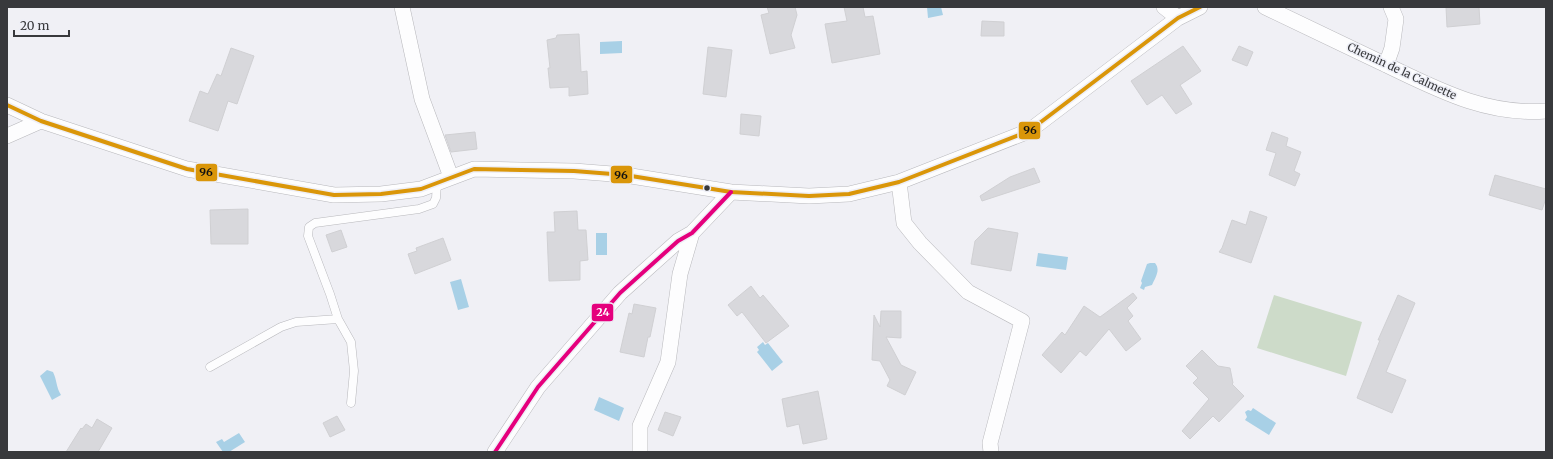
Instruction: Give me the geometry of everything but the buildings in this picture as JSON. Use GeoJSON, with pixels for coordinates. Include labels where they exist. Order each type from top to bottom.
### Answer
{"type":"FeatureCollection","features":[{"type":"Feature","properties":{"kind":"street"},"geometry":{"type":"LineString","coordinates":[[402,7],[422,99],[451,177]]}},
{"type":"Feature","properties":{"kind":"street"},"geometry":{"type":"LineString","coordinates":[[1164,7],[1178,18]]}},
{"type":"Feature","properties":{"kind":"street"},"geometry":{"type":"LineString","coordinates":[[7,105],[41,121],[187,169],[334,195],[421,189],[474,169],[574,171],[625,175],[731,192],[809,196],[849,194],[899,182],[1029,131],[1178,18],[1200,7]]}},
{"type":"Feature","properties":{"kind":"street","name":"Chemin de la Calmette"},"geometry":{"type":"LineString","coordinates":[[1264,7],[1455,97],[1493,108],[1533,112],[1546,111]]}},
{"type":"Feature","properties":{"kind":"street"},"geometry":{"type":"LineString","coordinates":[[1386,65],[1392,48],[1396,19],[1392,7]]}},
{"type":"Feature","properties":{"kind":"street"},"geometry":{"type":"LineString","coordinates":[[7,136],[41,121]]}},
{"type":"Feature","properties":{"kind":"street"},"geometry":{"type":"LineString","coordinates":[[899,182],[904,223],[920,243],[968,292],[1022,321],[990,443],[991,452]]}},
{"type":"Feature","properties":{"kind":"street"},"geometry":{"type":"LineString","coordinates":[[495,452],[538,387],[620,293],[678,242],[692,233],[731,192]]}},
{"type":"Feature","properties":{"kind":"street"},"geometry":{"type":"LineString","coordinates":[[640,452],[640,426],[668,362],[680,274],[692,233]]}},
{"type":"Feature","properties":{"kind":"lane"},"geometry":{"type":"LineString","coordinates":[[351,403],[354,370],[351,342],[338,319],[308,236],[309,227],[315,223],[419,209],[433,204],[436,198],[437,182]]}},
{"type":"Feature","properties":{"kind":"lane"},"geometry":{"type":"LineString","coordinates":[[210,368],[281,327],[296,322],[338,319]]}},
{"type":"Feature","properties":{"kind":"green space"},"geometry":{"type":"Polygon","coordinates":[[[1274,295],[1362,322],[1346,376],[1257,348],[1274,295]]]}},
{"type":"Feature","properties":{"kind":"water"},"geometry":{"type":"Polygon","coordinates":[[[927,7],[941,7],[943,15],[928,18],[927,7]]]}},
{"type":"Feature","properties":{"kind":"water"},"geometry":{"type":"Polygon","coordinates":[[[622,41],[622,53],[600,54],[600,42],[622,41]]]}},
{"type":"Feature","properties":{"kind":"water"},"geometry":{"type":"Polygon","coordinates":[[[596,233],[607,233],[607,255],[596,255],[596,233]]]}},
{"type":"Feature","properties":{"kind":"water"},"geometry":{"type":"Polygon","coordinates":[[[1038,253],[1068,257],[1066,270],[1036,266],[1038,253]]]}},
{"type":"Feature","properties":{"kind":"water"},"geometry":{"type":"Polygon","coordinates":[[[1155,263],[1157,266],[1157,274],[1152,285],[1145,287],[1144,290],[1140,288],[1142,283],[1141,281],[1147,264],[1155,263]]]}},
{"type":"Feature","properties":{"kind":"water"},"geometry":{"type":"Polygon","coordinates":[[[461,279],[469,307],[458,310],[450,282],[461,279]]]}},
{"type":"Feature","properties":{"kind":"water"},"geometry":{"type":"Polygon","coordinates":[[[763,342],[765,345],[768,343],[783,362],[772,371],[757,352],[759,350],[757,347],[763,342]]]}},
{"type":"Feature","properties":{"kind":"water"},"geometry":{"type":"Polygon","coordinates":[[[47,370],[53,372],[61,395],[52,400],[40,376],[47,370]]]}},
{"type":"Feature","properties":{"kind":"water"},"geometry":{"type":"Polygon","coordinates":[[[599,397],[624,408],[619,421],[594,410],[599,397]]]}},
{"type":"Feature","properties":{"kind":"water"},"geometry":{"type":"Polygon","coordinates":[[[1253,408],[1276,423],[1269,435],[1245,420],[1247,417],[1245,412],[1248,410],[1251,411],[1253,408]]]}},
{"type":"Feature","properties":{"kind":"water"},"geometry":{"type":"Polygon","coordinates":[[[239,433],[245,442],[229,452],[223,452],[216,442],[222,439],[224,442],[239,433]]]}},
{"type":"Feature","properties":{"kind":"transit line","name":"96"},"geometry":{"type":"LineString","coordinates":[[7,105],[41,121],[187,169],[334,195],[381,194],[421,189],[474,169],[574,171],[625,175],[731,192],[809,196],[849,194],[899,182],[1029,131],[1178,18],[1200,7]]}},
{"type":"Feature","properties":{"kind":"transit line","name":"24"},"geometry":{"type":"LineString","coordinates":[[495,452],[538,387],[620,293],[678,241],[692,233],[731,192]]}}]}
